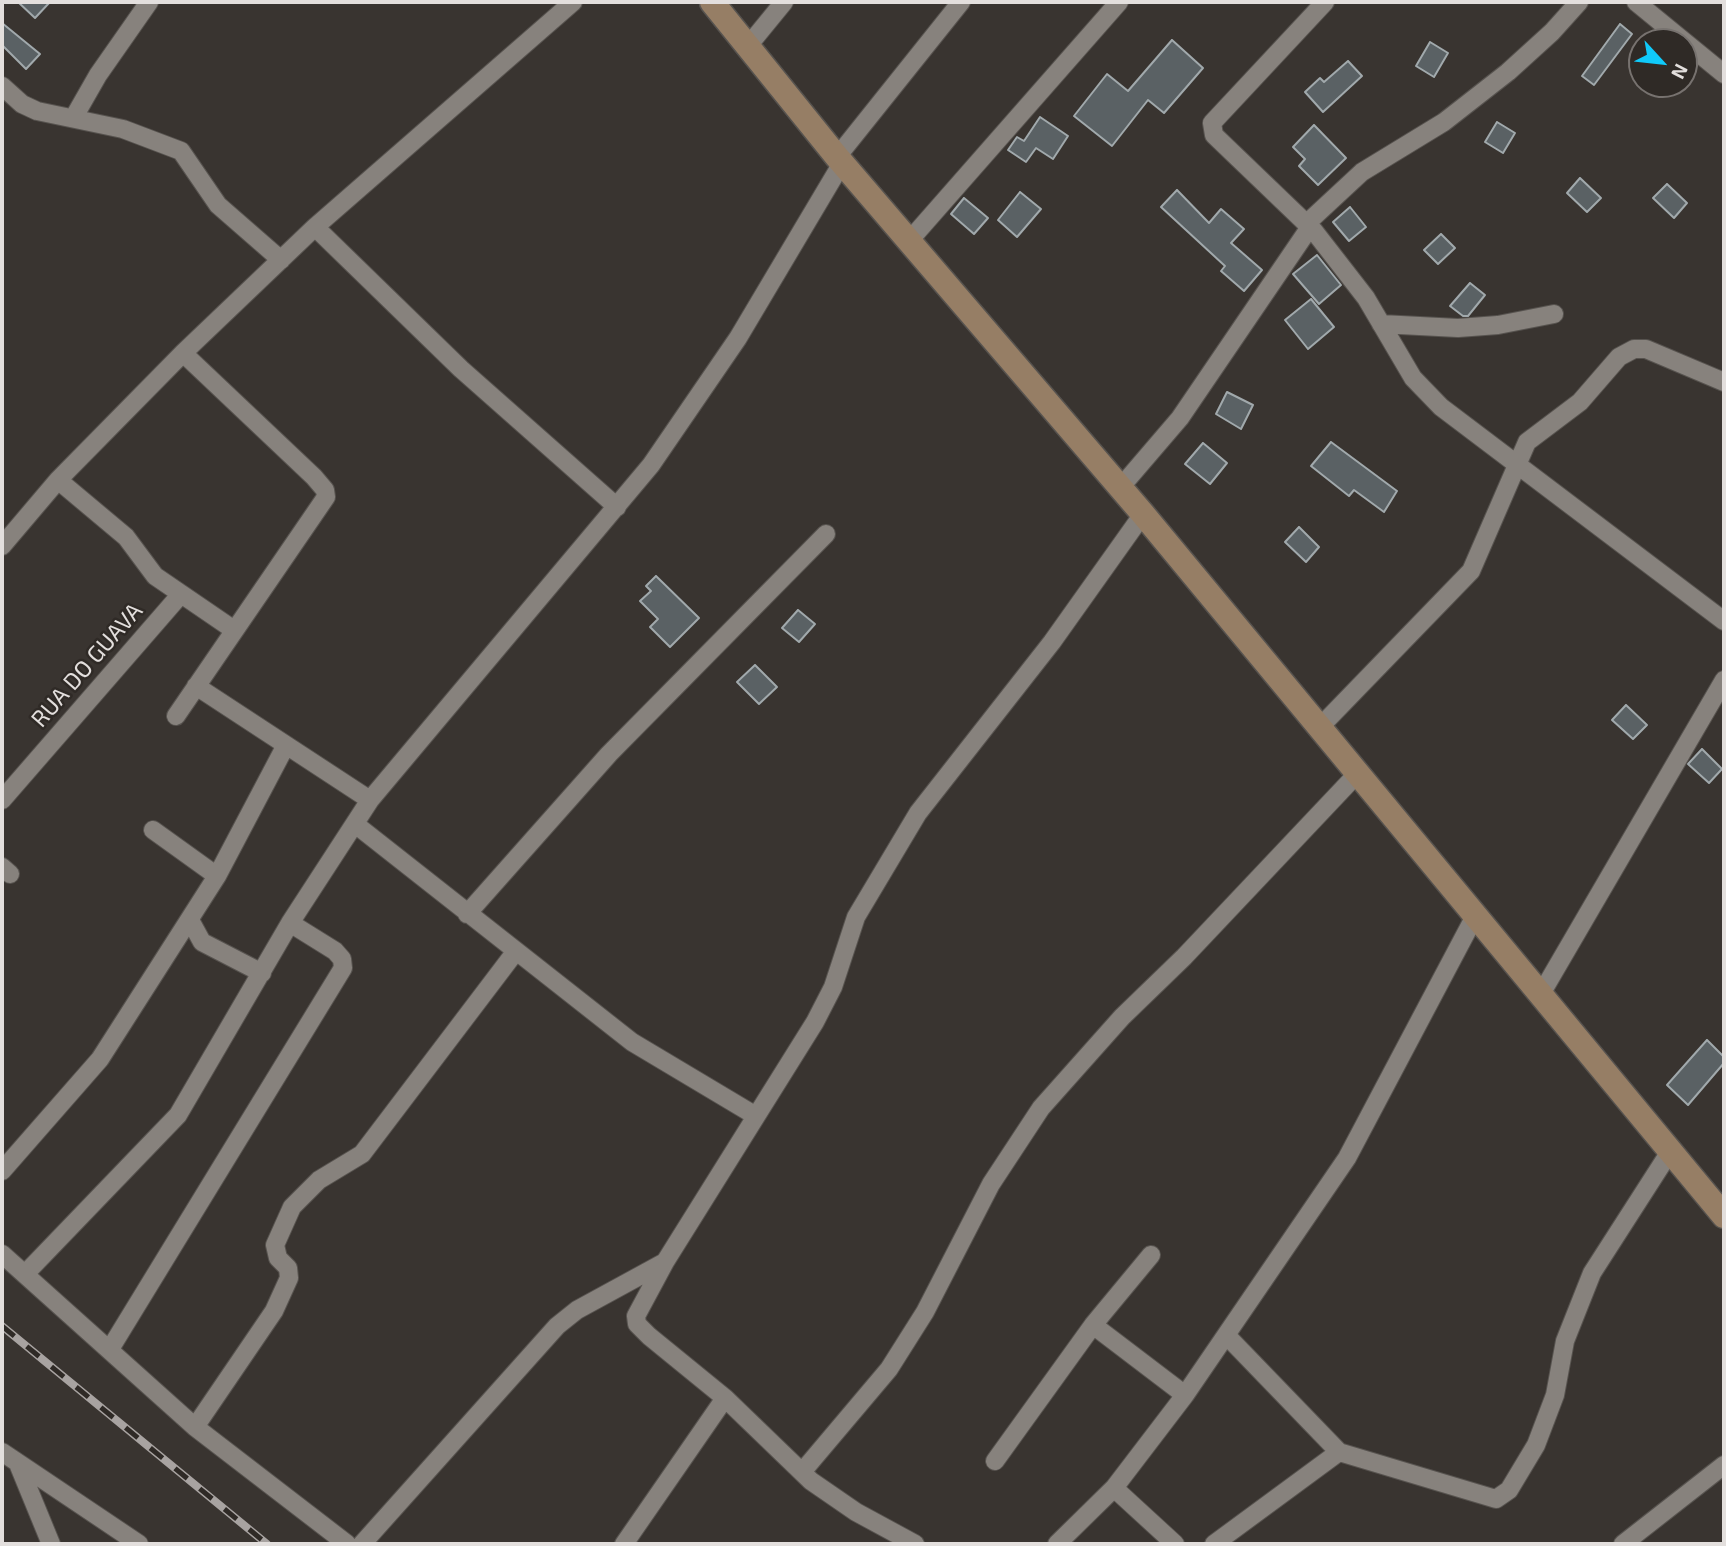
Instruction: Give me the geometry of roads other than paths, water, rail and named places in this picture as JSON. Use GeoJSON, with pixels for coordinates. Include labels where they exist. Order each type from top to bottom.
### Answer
{"type":"FeatureCollection","features":[{"type":"Feature","properties":{"kind":"street"},"geometry":{"type":"LineString","coordinates":[[74,117],[98,75],[149,2]]}},
{"type":"Feature","properties":{"kind":"street"},"geometry":{"type":"LineString","coordinates":[[2,546],[58,480],[183,353],[315,227],[573,2]]}},
{"type":"Feature","properties":{"kind":"street"},"geometry":{"type":"LineString","coordinates":[[712,2],[840,160],[1143,514],[1724,1216]]}},
{"type":"Feature","properties":{"kind":"street"},"geometry":{"type":"LineString","coordinates":[[748,46],[784,2]]}},
{"type":"Feature","properties":{"kind":"street"},"geometry":{"type":"LineString","coordinates":[[24,1274],[178,1115],[290,923],[370,800],[617,507],[701,396],[840,160],[961,2]]}},
{"type":"Feature","properties":{"kind":"street"},"geometry":{"type":"LineString","coordinates":[[909,241],[1119,2]]}},
{"type":"Feature","properties":{"kind":"street"},"geometry":{"type":"LineString","coordinates":[[1325,2],[1211,128],[1214,135],[1308,225],[1366,298],[1413,378],[1441,407],[1724,621]]}},
{"type":"Feature","properties":{"kind":"street"},"geometry":{"type":"LineString","coordinates":[[1120,488],[1180,418],[1308,225],[1362,172],[1444,122],[1508,72],[1552,32],[1579,2]]}},
{"type":"Feature","properties":{"kind":"street"},"geometry":{"type":"LineString","coordinates":[[1636,2],[1724,74]]}},
{"type":"Feature","properties":{"kind":"street"},"geometry":{"type":"LineString","coordinates":[[2,86],[22,104],[37,111],[74,117],[153,137],[181,151],[218,205],[281,260]]}},
{"type":"Feature","properties":{"kind":"street"},"geometry":{"type":"LineString","coordinates":[[315,227],[461,369],[617,507]]}},
{"type":"Feature","properties":{"kind":"street"},"geometry":{"type":"LineString","coordinates":[[1381,324],[1458,328],[1498,325],[1554,314]]}},
{"type":"Feature","properties":{"kind":"street"},"geometry":{"type":"LineString","coordinates":[[1318,728],[1471,571],[1528,442],[1580,402],[1619,357],[1634,349],[1646,349],[1724,382]]}},
{"type":"Feature","properties":{"kind":"street"},"geometry":{"type":"LineString","coordinates":[[176,716],[321,507],[325,490],[289,452],[183,353]]}},
{"type":"Feature","properties":{"kind":"street"},"geometry":{"type":"LineString","coordinates":[[58,480],[126,537],[155,576],[234,630]]}},
{"type":"Feature","properties":{"kind":"street"},"geometry":{"type":"LineString","coordinates":[[915,1544],[856,1512],[802,1472],[725,1398],[637,1324],[636,1316],[665,1262],[815,1023],[832,987],[856,918],[918,813],[1052,642],[1143,514]]}},
{"type":"Feature","properties":{"kind":"street"},"geometry":{"type":"LineString","coordinates":[[467,914],[609,754],[826,534]]}},
{"type":"Feature","properties":{"kind":"street","name":"RUA DO GUAVA"},"geometry":{"type":"LineString","coordinates":[[2,800],[181,594]]}},
{"type":"Feature","properties":{"kind":"street"},"geometry":{"type":"LineString","coordinates":[[1541,994],[1724,680]]}},
{"type":"Feature","properties":{"kind":"street"},"geometry":{"type":"LineString","coordinates":[[196,686],[370,800]]}},
{"type":"Feature","properties":{"kind":"street"},"geometry":{"type":"LineString","coordinates":[[2,1171],[100,1059],[173,949],[217,876],[286,745]]}},
{"type":"Feature","properties":{"kind":"street"},"geometry":{"type":"LineString","coordinates":[[802,1472],[889,1369],[925,1312],[990,1185],[1041,1108],[1122,1017],[1184,957],[1357,774]]}},
{"type":"Feature","properties":{"kind":"street"},"geometry":{"type":"LineString","coordinates":[[355,824],[632,1042],[756,1116]]}},
{"type":"Feature","properties":{"kind":"street"},"geometry":{"type":"LineString","coordinates":[[153,831],[217,876]]}},
{"type":"Feature","properties":{"kind":"street"},"geometry":{"type":"LineString","coordinates":[[1057,1544],[1114,1488],[1185,1395],[1347,1158],[1475,916]]}},
{"type":"Feature","properties":{"kind":"street"},"geometry":{"type":"LineString","coordinates":[[190,920],[202,942],[262,973]]}},
{"type":"Feature","properties":{"kind":"street"},"geometry":{"type":"LineString","coordinates":[[110,1349],[340,975],[342,959],[335,951],[290,923]]}},
{"type":"Feature","properties":{"kind":"street"},"geometry":{"type":"LineString","coordinates":[[173,949],[202,942]]}},
{"type":"Feature","properties":{"kind":"street"},"geometry":{"type":"LineString","coordinates":[[195,1427],[274,1311],[289,1278],[288,1268],[278,1258],[275,1245],[292,1208],[318,1180],[362,1154],[516,951]]}},
{"type":"Feature","properties":{"kind":"street"},"geometry":{"type":"LineString","coordinates":[[1227,1336],[1339,1452],[1496,1499],[1509,1490],[1536,1445],[1555,1395],[1565,1341],[1592,1273],[1671,1150]]}},
{"type":"Feature","properties":{"kind":"street"},"geometry":{"type":"LineString","coordinates":[[2,1254],[195,1427],[347,1544]]}},
{"type":"Feature","properties":{"kind":"street"},"geometry":{"type":"LineString","coordinates":[[995,1461],[1093,1325],[1151,1255]]}},
{"type":"Feature","properties":{"kind":"street"},"geometry":{"type":"LineString","coordinates":[[362,1544],[557,1326],[577,1310],[665,1262]]}},
{"type":"Feature","properties":{"kind":"street"},"geometry":{"type":"LineString","coordinates":[[1093,1325],[1185,1395]]}},
{"type":"Feature","properties":{"kind":"street"},"geometry":{"type":"LineString","coordinates":[[624,1544],[725,1398]]}},
{"type":"Feature","properties":{"kind":"street"},"geometry":{"type":"LineString","coordinates":[[2,1452],[19,1466],[139,1544]]}},
{"type":"Feature","properties":{"kind":"street"},"geometry":{"type":"LineString","coordinates":[[1214,1544],[1339,1452]]}},
{"type":"Feature","properties":{"kind":"street"},"geometry":{"type":"LineString","coordinates":[[1623,1544],[1724,1465]]}},
{"type":"Feature","properties":{"kind":"street"},"geometry":{"type":"LineString","coordinates":[[19,1466],[51,1544]]}},
{"type":"Feature","properties":{"kind":"street"},"geometry":{"type":"LineString","coordinates":[[1114,1488],[1175,1544]]}},
{"type":"Feature","properties":{"kind":"railway"},"geometry":{"type":"LineString","coordinates":[[2,1326],[267,1544]]}}]}
